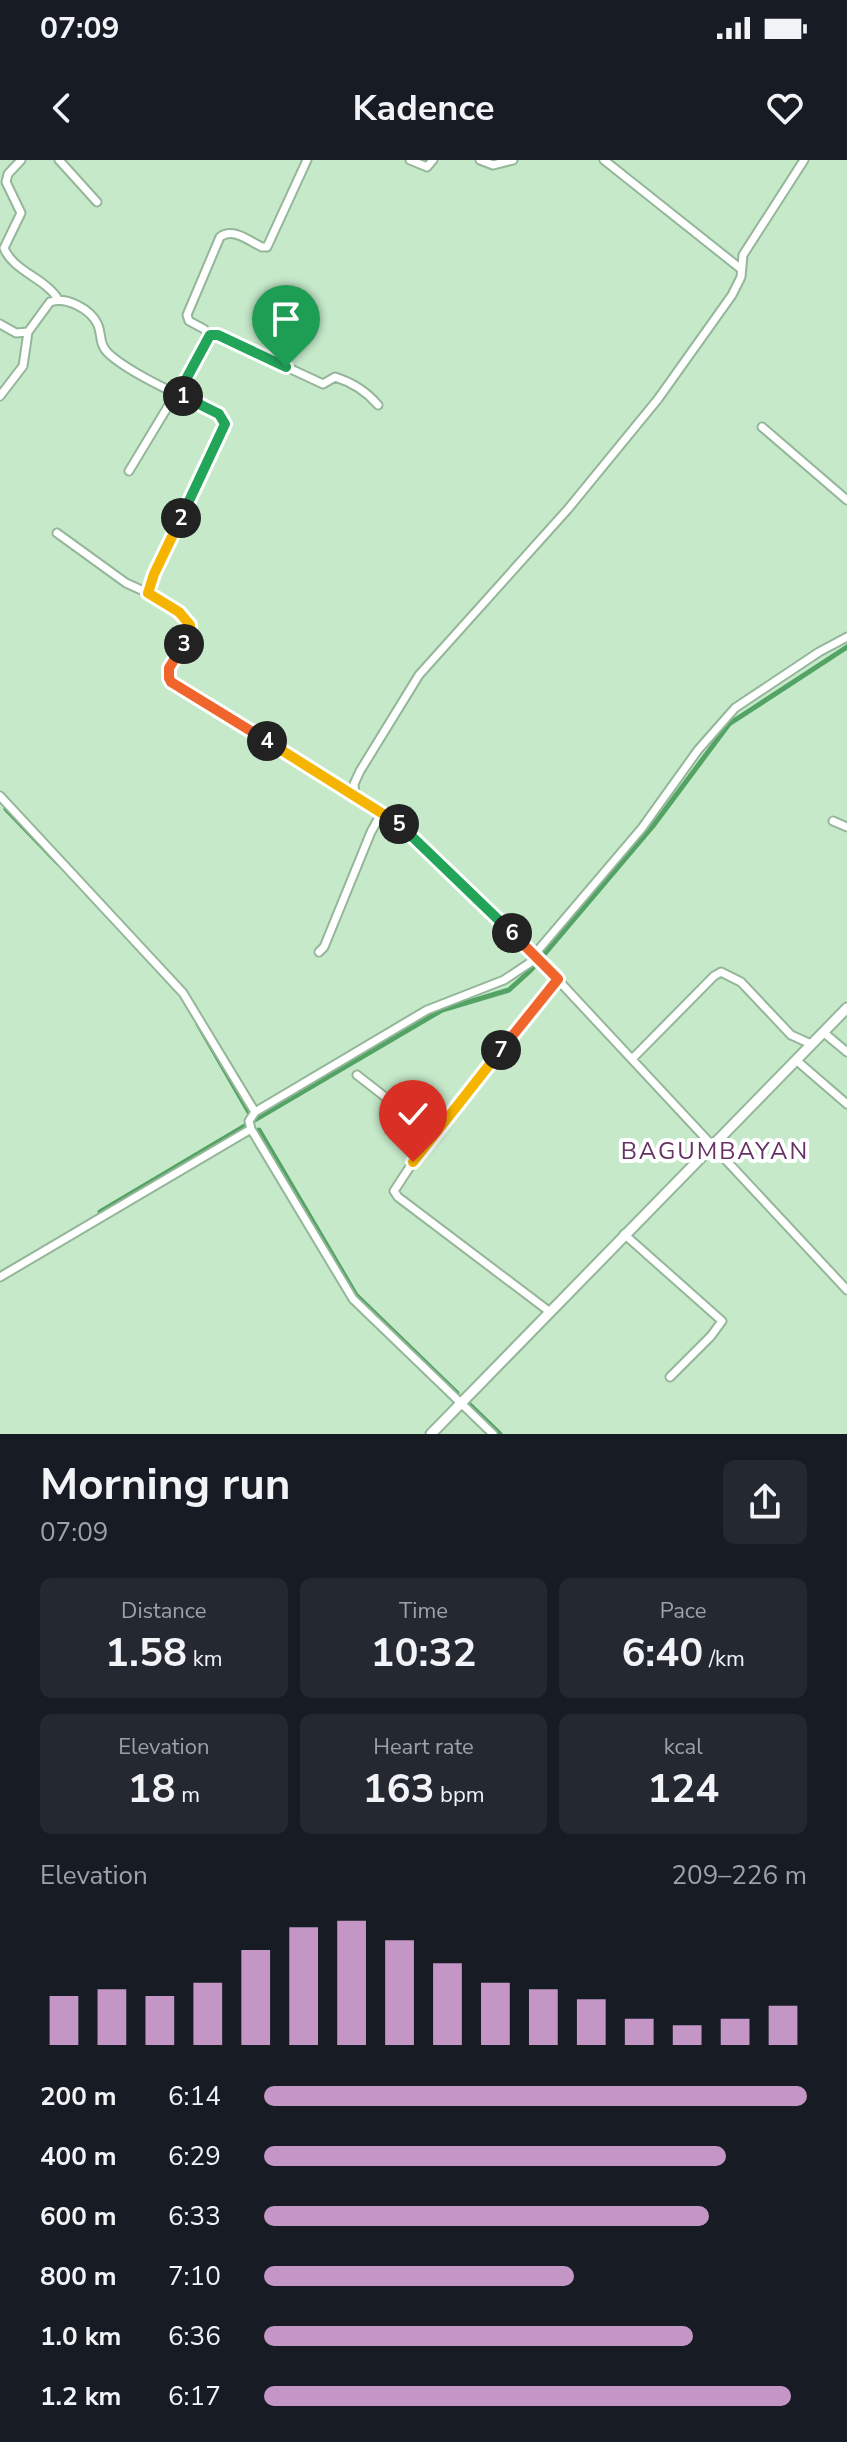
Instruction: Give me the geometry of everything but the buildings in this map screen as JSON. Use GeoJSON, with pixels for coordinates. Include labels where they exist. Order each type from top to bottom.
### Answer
{"type":"FeatureCollection","features":[{"type":"Feature","properties":{"kind":"main road"},"geometry":{"type":"LineString","coordinates":[[431,1434],[847,1008]]}},
{"type":"Feature","properties":{"kind":"street"},"geometry":{"type":"LineString","coordinates":[[21,160],[7,178],[6,186],[21,213],[4,248],[8,256],[44,282],[58,299]]}},
{"type":"Feature","properties":{"kind":"street"},"geometry":{"type":"LineString","coordinates":[[59,160],[97,202]]}},
{"type":"Feature","properties":{"kind":"street"},"geometry":{"type":"LineString","coordinates":[[208,335],[204,329],[189,321],[187,315],[220,237],[233,233],[267,247],[307,160]]}},
{"type":"Feature","properties":{"kind":"street"},"geometry":{"type":"LineString","coordinates":[[410,160],[427,167],[433,160]]}},
{"type":"Feature","properties":{"kind":"street"},"geometry":{"type":"LineString","coordinates":[[480,160],[493,165],[513,160]]}},
{"type":"Feature","properties":{"kind":"street"},"geometry":{"type":"LineString","coordinates":[[604,160],[741,269]]}},
{"type":"Feature","properties":{"kind":"street"},"geometry":{"type":"LineString","coordinates":[[345,789],[354,784],[419,675],[568,509],[658,399],[732,295],[739,282],[743,255],[804,160]]}},
{"type":"Feature","properties":{"kind":"street"},"geometry":{"type":"LineString","coordinates":[[0,396],[23,366],[28,332],[50,302],[58,299],[69,301],[90,315],[99,327],[101,343],[108,353],[219,414],[225,421],[148,593]]}},
{"type":"Feature","properties":{"kind":"street"},"geometry":{"type":"LineString","coordinates":[[0,324],[16,333],[28,332]]}},
{"type":"Feature","properties":{"kind":"street"},"geometry":{"type":"LineString","coordinates":[[129,471],[208,335]]}},
{"type":"Feature","properties":{"kind":"street"},"geometry":{"type":"LineString","coordinates":[[208,335],[218,335],[323,384],[335,377],[342,379],[366,393],[378,405]]}},
{"type":"Feature","properties":{"kind":"street"},"geometry":{"type":"LineString","coordinates":[[762,427],[847,500]]}},
{"type":"Feature","properties":{"kind":"street"},"geometry":{"type":"LineString","coordinates":[[57,533],[126,583],[179,612],[190,625],[188,638],[169,668],[171,682],[382,812],[427,849],[558,979],[847,1290]]}},
{"type":"Feature","properties":{"kind":"street"},"geometry":{"type":"LineString","coordinates":[[493,1434],[353,1299],[249,1121],[255,1112],[427,1010],[504,980],[536,957],[642,828],[698,750],[735,708],[847,637]]}},
{"type":"Feature","properties":{"kind":"street"},"geometry":{"type":"LineString","coordinates":[[354,784],[355,795]]}},
{"type":"Feature","properties":{"kind":"street"},"geometry":{"type":"LineString","coordinates":[[0,796],[183,993],[255,1112]]}},
{"type":"Feature","properties":{"kind":"street"},"geometry":{"type":"LineString","coordinates":[[319,952],[324,947],[382,812]]}},
{"type":"Feature","properties":{"kind":"street"},"geometry":{"type":"LineString","coordinates":[[833,821],[847,827]]}},
{"type":"Feature","properties":{"kind":"street"},"geometry":{"type":"LineString","coordinates":[[633,1058],[721,972],[741,982],[791,1035],[811,1044]]}},
{"type":"Feature","properties":{"kind":"street"},"geometry":{"type":"LineString","coordinates":[[550,1312],[394,1193],[395,1186],[434,1135],[558,979]]}},
{"type":"Feature","properties":{"kind":"street"},"geometry":{"type":"LineString","coordinates":[[823,1032],[847,1052]]}},
{"type":"Feature","properties":{"kind":"street"},"geometry":{"type":"LineString","coordinates":[[796,1060],[847,1104]]}},
{"type":"Feature","properties":{"kind":"street"},"geometry":{"type":"LineString","coordinates":[[357,1075],[434,1135]]}},
{"type":"Feature","properties":{"kind":"street"},"geometry":{"type":"LineString","coordinates":[[0,1277],[251,1129]]}},
{"type":"Feature","properties":{"kind":"street"},"geometry":{"type":"LineString","coordinates":[[624,1234],[722,1321],[670,1377]]}},
{"type":"Feature","properties":{"kind":"waterway"},"geometry":{"type":"LineString","coordinates":[[251,1122],[442,1010],[509,990],[531,970],[653,826],[729,724],[847,647]]}},
{"type":"Feature","properties":{"kind":"waterway"},"geometry":{"type":"LineString","coordinates":[[6,809],[58,863]]}},
{"type":"Feature","properties":{"kind":"waterway"},"geometry":{"type":"LineString","coordinates":[[198,1024],[250,1114]]}},
{"type":"Feature","properties":{"kind":"waterway"},"geometry":{"type":"LineString","coordinates":[[100,1212],[245,1126]]}},
{"type":"Feature","properties":{"kind":"waterway"},"geometry":{"type":"LineString","coordinates":[[259,1130],[356,1295],[457,1393]]}},
{"type":"Feature","properties":{"kind":"waterway"},"geometry":{"type":"LineString","coordinates":[[468,1403],[500,1434]]}},
{"type":"Feature","properties":{"kind":"district","name":"BAGUMBAYAN"},"geometry":{"type":"Point","coordinates":[715,1151]}},
{"type":"Feature","properties":{"kind":"route"},"geometry":{"type":"LineString","coordinates":[[286,367],[212,334],[208,335],[178,394],[219,414],[225,426],[154,574],[148,593],[179,612],[190,625],[188,638],[169,668],[169,678],[399,823],[558,979],[413,1162]]}}]}
